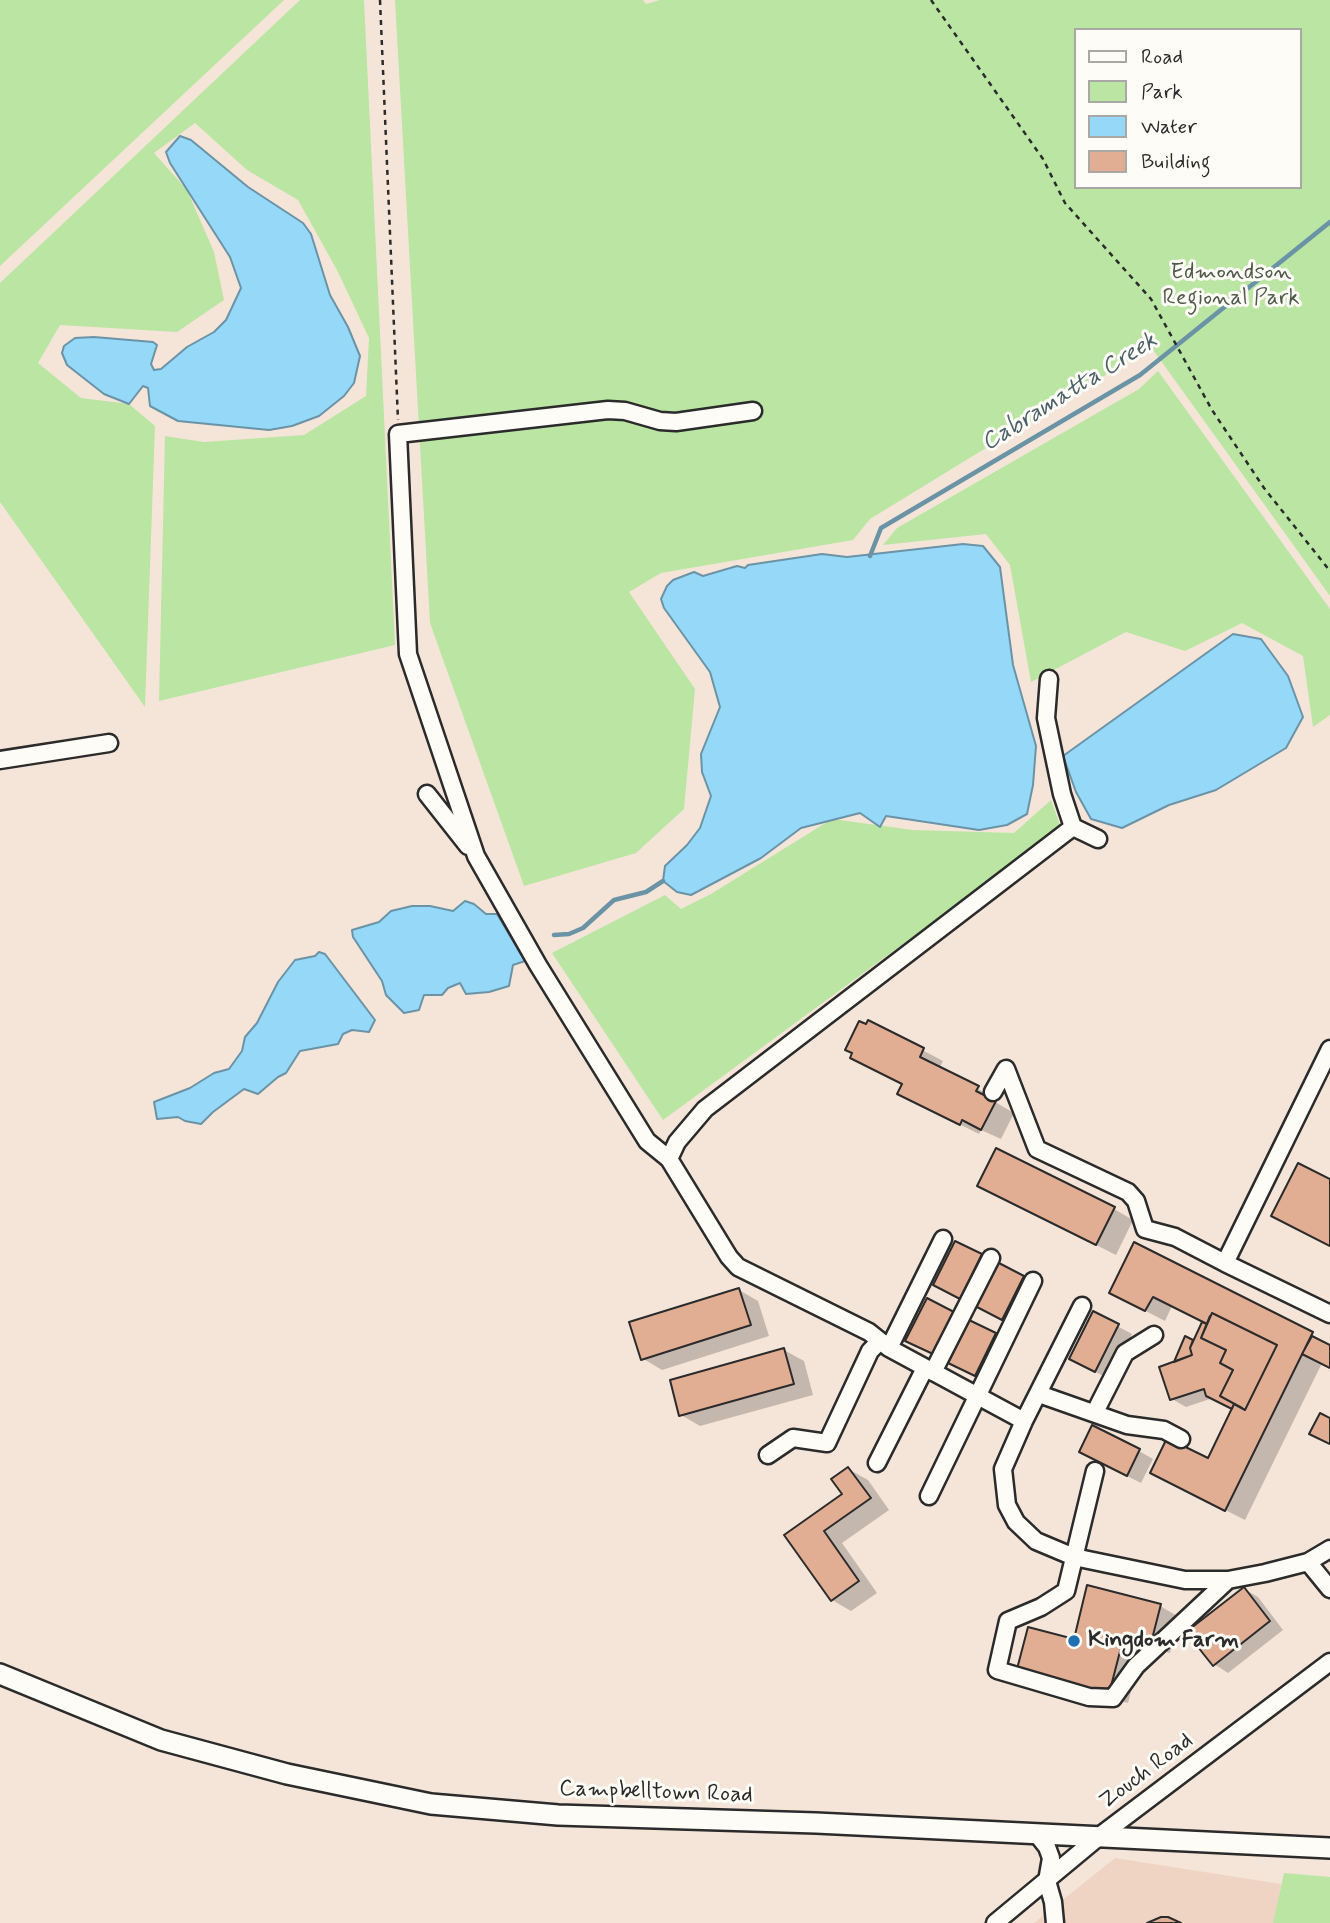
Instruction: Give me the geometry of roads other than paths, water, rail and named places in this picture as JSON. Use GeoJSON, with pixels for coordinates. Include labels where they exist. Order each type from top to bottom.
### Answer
{"type":"FeatureCollection","features":[{"type":"Feature","properties":{"kind":"main road","name":"Campbelltown Road"},"geometry":{"type":"LineString","coordinates":[[0,1674],[161,1740],[287,1774],[431,1804],[558,1815],[1101,1835],[1330,1848]]}},
{"type":"Feature","properties":{"kind":"street"},"geometry":{"type":"LineString","coordinates":[[476,856],[408,654],[398,434],[608,410],[676,422],[753,411]]}},
{"type":"Feature","properties":{"kind":"street"},"geometry":{"type":"LineString","coordinates":[[1049,679],[1046,718],[1062,794],[1073,827],[1098,839]]}},
{"type":"Feature","properties":{"kind":"street"},"geometry":{"type":"LineString","coordinates":[[0,760],[109,743]]}},
{"type":"Feature","properties":{"kind":"street"},"geometry":{"type":"LineString","coordinates":[[427,794],[476,856],[538,965],[647,1141],[669,1159],[738,1267],[869,1332],[884,1345],[1024,1421]]}},
{"type":"Feature","properties":{"kind":"street"},"geometry":{"type":"LineString","coordinates":[[669,1159],[677,1142],[705,1110],[1073,827]]}},
{"type":"Feature","properties":{"kind":"street"},"geometry":{"type":"LineString","coordinates":[[1225,1264],[1330,1049]]}},
{"type":"Feature","properties":{"kind":"street"},"geometry":{"type":"LineString","coordinates":[[993,1092],[1006,1069],[1037,1149],[1128,1192],[1136,1201],[1144,1229],[1175,1237],[1330,1314]]}},
{"type":"Feature","properties":{"kind":"street"},"geometry":{"type":"LineString","coordinates":[[768,1455],[793,1438],[827,1443],[870,1351],[884,1345],[943,1239]]}},
{"type":"Feature","properties":{"kind":"street"},"geometry":{"type":"LineString","coordinates":[[877,1463],[991,1258]]}},
{"type":"Feature","properties":{"kind":"street"},"geometry":{"type":"LineString","coordinates":[[929,1496],[1033,1281]]}},
{"type":"Feature","properties":{"kind":"street"},"geometry":{"type":"LineString","coordinates":[[1082,1306],[1003,1469],[1007,1505],[1016,1522],[1036,1541],[1074,1557],[1185,1580],[1228,1580],[1308,1562],[1330,1549]]}},
{"type":"Feature","properties":{"kind":"street"},"geometry":{"type":"LineString","coordinates":[[1095,1412],[1125,1353],[1154,1335]]}},
{"type":"Feature","properties":{"kind":"street"},"geometry":{"type":"LineString","coordinates":[[1039,1394],[1127,1425],[1164,1430],[1181,1439]]}},
{"type":"Feature","properties":{"kind":"street"},"geometry":{"type":"LineString","coordinates":[[1095,1471],[1066,1591],[1008,1621],[997,1670],[1089,1697],[1113,1698],[1136,1666],[1228,1580]]}},
{"type":"Feature","properties":{"kind":"street"},"geometry":{"type":"LineString","coordinates":[[1308,1562],[1330,1589]]}},
{"type":"Feature","properties":{"kind":"street","name":"Zouch Road"},"geometry":{"type":"LineString","coordinates":[[995,1923],[1101,1835],[1330,1662]]}},
{"type":"Feature","properties":{"kind":"street"},"geometry":{"type":"LineString","coordinates":[[1036,1833],[1047,1847],[1051,1858],[1047,1881],[1055,1923]]}},
{"type":"Feature","properties":{"kind":"water"},"geometry":{"type":"Polygon","coordinates":[[[180,136],[191,140],[248,187],[303,223],[311,234],[330,295],[360,356],[354,383],[344,396],[319,416],[292,426],[269,430],[178,421],[150,406],[148,388],[143,386],[129,404],[104,394],[67,365],[62,353],[64,346],[75,338],[94,337],[153,342],[157,345],[151,364],[154,370],[161,369],[187,347],[214,332],[226,320],[241,288],[230,257],[170,163],[166,152],[180,136]]]}},
{"type":"Feature","properties":{"kind":"water"},"geometry":{"type":"Polygon","coordinates":[[[963,544],[983,546],[1000,567],[1013,665],[1036,746],[1033,785],[1027,814],[1007,825],[979,830],[886,816],[880,827],[860,813],[801,828],[761,858],[691,895],[677,892],[663,881],[665,866],[700,828],[711,796],[702,772],[701,754],[720,707],[710,672],[664,608],[661,599],[667,586],[673,580],[694,572],[703,576],[737,566],[745,568],[748,565],[822,554],[847,557],[963,544]]]}},
{"type":"Feature","properties":{"kind":"water"},"geometry":{"type":"Polygon","coordinates":[[[1233,634],[1261,639],[1288,676],[1303,717],[1286,748],[1216,790],[1169,805],[1122,828],[1091,819],[1076,792],[1063,756],[1233,634]]]}},
{"type":"Feature","properties":{"kind":"water"},"geometry":{"type":"Polygon","coordinates":[[[465,901],[474,904],[486,914],[497,914],[525,961],[513,965],[509,986],[489,992],[466,994],[460,983],[448,988],[442,995],[424,995],[419,1010],[404,1013],[386,995],[382,981],[353,937],[352,930],[379,922],[391,911],[412,906],[430,906],[453,911],[465,901]]]}},
{"type":"Feature","properties":{"kind":"water"},"geometry":{"type":"Polygon","coordinates":[[[319,952],[325,954],[375,1020],[369,1032],[352,1030],[343,1034],[338,1044],[300,1051],[286,1073],[258,1094],[244,1089],[201,1124],[178,1117],[157,1119],[154,1102],[190,1088],[214,1073],[229,1069],[242,1051],[245,1037],[257,1023],[278,982],[295,960],[315,956],[319,952]]]}},
{"type":"Feature","properties":{"kind":"waterway","name":"Cabramatta Creek"},"geometry":{"type":"LineString","coordinates":[[870,556],[881,528],[1140,375],[1330,222]]}},
{"type":"Feature","properties":{"kind":"waterway"},"geometry":{"type":"LineString","coordinates":[[554,935],[569,934],[583,928],[614,900],[646,892],[663,881]]}},
{"type":"Feature","properties":{"kind":"place","name":"Kingdom Farm"},"geometry":{"type":"Point","coordinates":[1074,1641]}},
{"type":"Feature","properties":{"kind":"park label","name":"Edmondson Regional Park"},"geometry":{"type":"Point","coordinates":[1231,286]}}]}
